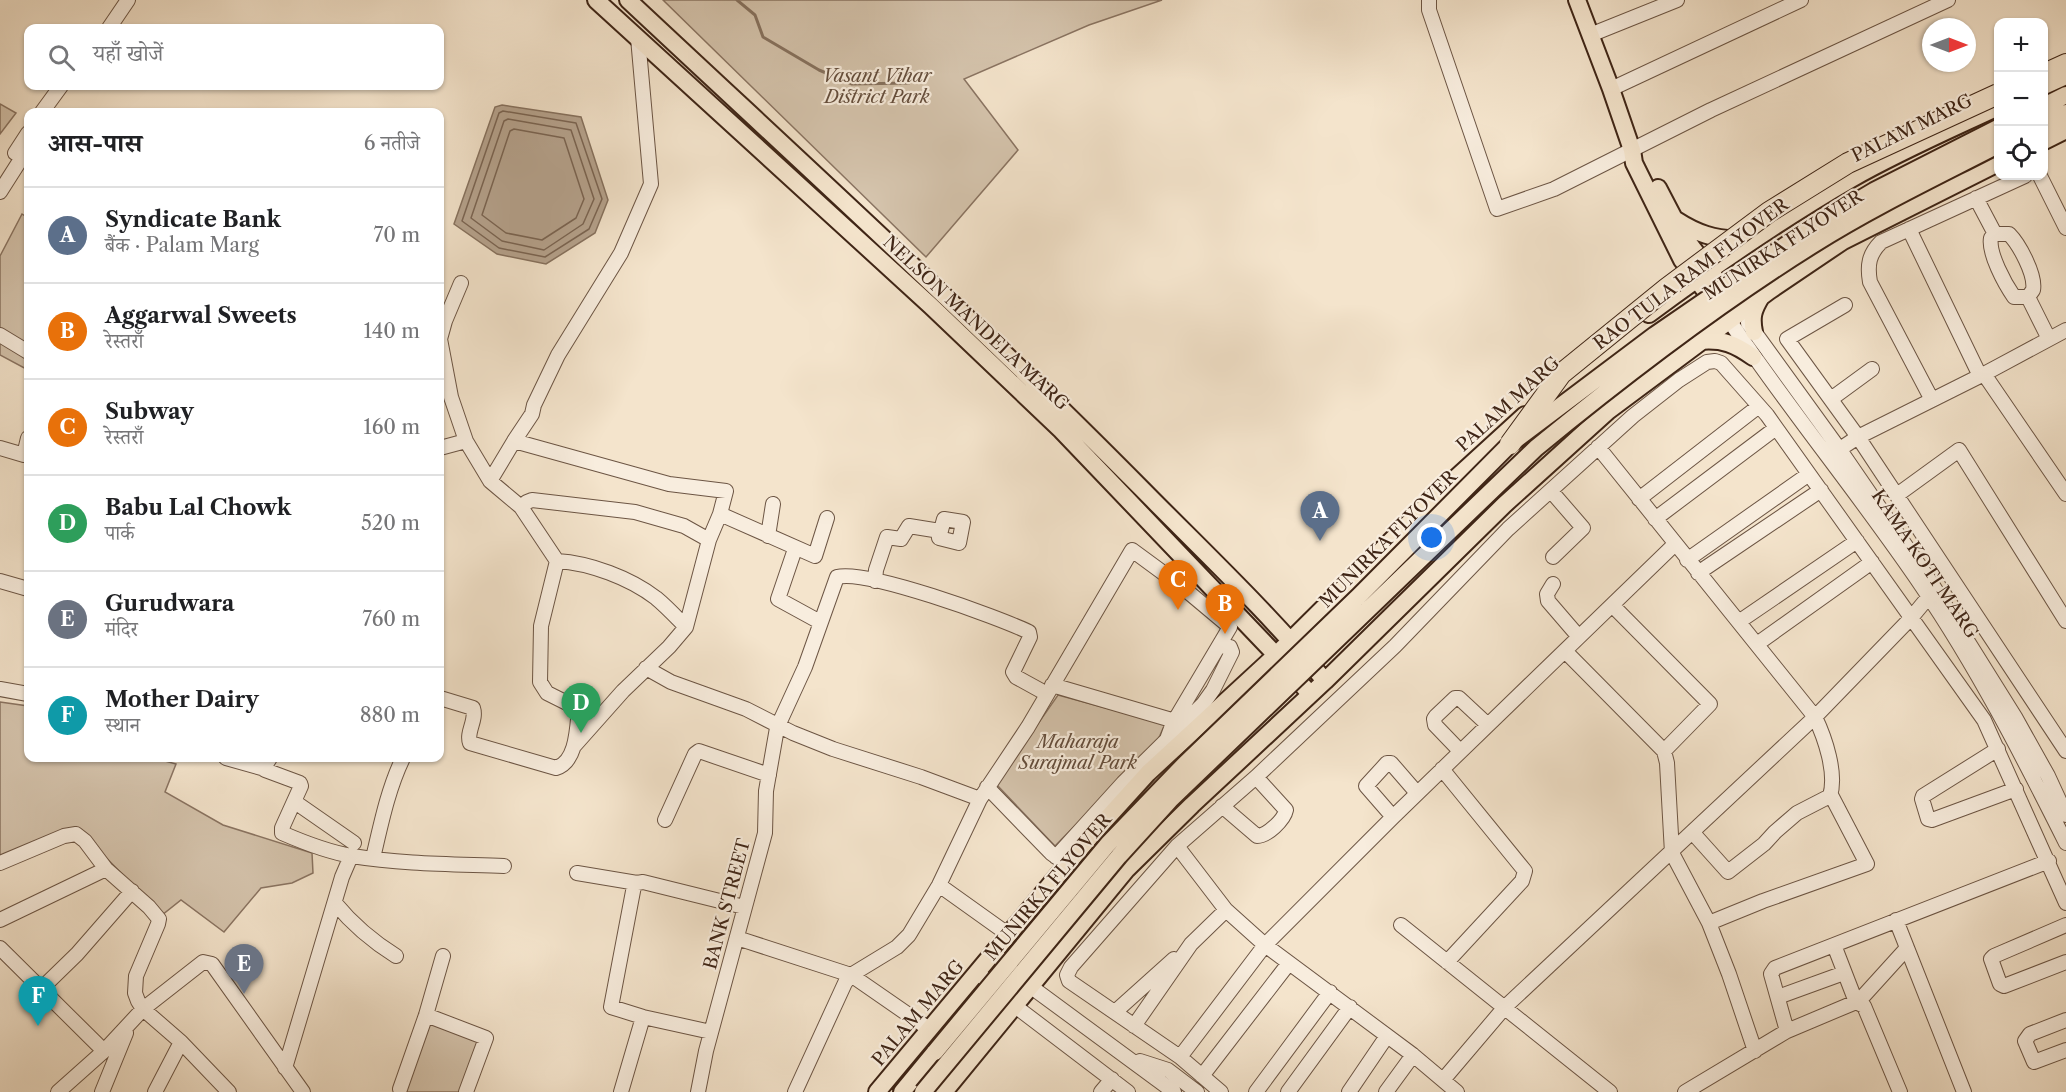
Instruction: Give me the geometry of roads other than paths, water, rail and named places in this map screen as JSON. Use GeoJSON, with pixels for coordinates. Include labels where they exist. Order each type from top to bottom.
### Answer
{"type":"FeatureCollection","features":[{"type":"Feature","properties":{"kind":"highway"},"geometry":{"type":"LineString","coordinates":[[2048,72],[2066,64]]}},
{"type":"Feature","properties":{"kind":"highway","name":"RAO TULA RAM FLYOVER"},"geometry":{"type":"LineString","coordinates":[[1510,444],[1561,374],[1667,288],[1769,212],[1848,163],[1994,96]]}},
{"type":"Feature","properties":{"kind":"main road","name":"NELSON MANDELA MARG"},"geometry":{"type":"LineString","coordinates":[[596,0],[955,328],[1061,430],[1183,558],[1235,622],[1276,655],[1310,694]]}},
{"type":"Feature","properties":{"kind":"main road","name":"NELSON MANDELA MARG"},"geometry":{"type":"LineString","coordinates":[[628,0],[936,286],[1072,417],[1291,640],[1325,681]]}},
{"type":"Feature","properties":{"kind":"main road"},"geometry":{"type":"LineString","coordinates":[[1577,0],[1611,88],[1632,150],[1634,163],[1671,240],[1702,274],[1735,316]]}},
{"type":"Feature","properties":{"kind":"main road"},"geometry":{"type":"LineString","coordinates":[[2048,85],[2066,76]]}},
{"type":"Feature","properties":{"kind":"main road"},"geometry":{"type":"LineString","coordinates":[[2048,104],[2066,95]]}},
{"type":"Feature","properties":{"kind":"main road","name":"PALAM MARG"},"geometry":{"type":"LineString","coordinates":[[877,1092],[1009,935],[1062,861],[1148,773],[1276,655],[1434,498],[1576,368],[1702,274],[1787,218],[1852,178],[1994,109]]}},
{"type":"Feature","properties":{"kind":"main road"},"geometry":{"type":"LineString","coordinates":[[2048,122],[2066,113]]}},
{"type":"Feature","properties":{"kind":"main road","name":"MUNIRKA FLYOVER"},"geometry":{"type":"LineString","coordinates":[[902,1092],[1108,844],[1184,765],[1359,596],[1510,444],[1655,335],[1805,231],[1874,191],[1994,130]]}},
{"type":"Feature","properties":{"kind":"main road"},"geometry":{"type":"LineString","coordinates":[[2048,139],[2066,130]]}},
{"type":"Feature","properties":{"kind":"main road","name":"MUNIRKA FLYOVER"},"geometry":{"type":"LineString","coordinates":[[923,1092],[1119,856],[1170,801],[1536,448],[1654,354],[1814,244],[1871,210],[1994,147]]}},
{"type":"Feature","properties":{"kind":"main road"},"geometry":{"type":"LineString","coordinates":[[1632,150],[1643,159],[1702,274]]}},
{"type":"Feature","properties":{"kind":"main road"},"geometry":{"type":"LineString","coordinates":[[944,1092],[1127,869],[1325,681],[1504,505],[1608,411],[1762,296],[1843,241],[1994,165]]}},
{"type":"Feature","properties":{"kind":"main road"},"geometry":{"type":"LineString","coordinates":[[1787,218],[1779,231],[1785,251],[1791,259],[1799,263],[1814,261]]}},
{"type":"Feature","properties":{"kind":"main road"},"geometry":{"type":"LineString","coordinates":[[1675,220],[1701,234],[1718,238],[1755,238]]}},
{"type":"Feature","properties":{"kind":"main road"},"geometry":{"type":"LineString","coordinates":[[1754,332],[1753,311],[1762,296]]}},
{"type":"Feature","properties":{"kind":"main road"},"geometry":{"type":"LineString","coordinates":[[1700,341],[1721,341],[1737,345],[1753,357]]}},
{"type":"Feature","properties":{"kind":"main road"},"geometry":{"type":"LineString","coordinates":[[929,1029],[940,1026],[951,1027],[960,1033],[969,1053],[967,1063]]}},
{"type":"Feature","properties":{"kind":"street"},"geometry":{"type":"LineString","coordinates":[[103,24],[118,0]]}},
{"type":"Feature","properties":{"kind":"street"},"geometry":{"type":"LineString","coordinates":[[113,24],[128,0]]}},
{"type":"Feature","properties":{"kind":"street"},"geometry":{"type":"LineString","coordinates":[[1429,0],[1429,10],[1497,209],[1548,192],[1711,110],[1948,0]]}},
{"type":"Feature","properties":{"kind":"street"},"geometry":{"type":"LineString","coordinates":[[1611,88],[1801,0]]}},
{"type":"Feature","properties":{"kind":"street"},"geometry":{"type":"LineString","coordinates":[[1590,35],[1672,1]]}},
{"type":"Feature","properties":{"kind":"street"},"geometry":{"type":"LineString","coordinates":[[490,481],[532,414],[558,355],[621,253],[651,184],[638,38]]}},
{"type":"Feature","properties":{"kind":"street"},"geometry":{"type":"LineString","coordinates":[[45,108],[58,90]]}},
{"type":"Feature","properties":{"kind":"street"},"geometry":{"type":"LineString","coordinates":[[55,108],[68,90]]}},
{"type":"Feature","properties":{"kind":"street"},"geometry":{"type":"LineString","coordinates":[[0,192],[4,177],[24,140]]}},
{"type":"Feature","properties":{"kind":"street"},"geometry":{"type":"LineString","coordinates":[[4,177],[24,152]]}},
{"type":"Feature","properties":{"kind":"street"},"geometry":{"type":"LineString","coordinates":[[1932,400],[1870,282],[1868,270],[1873,251],[1879,244],[1909,229],[2016,180]]}},
{"type":"Feature","properties":{"kind":"street"},"geometry":{"type":"LineString","coordinates":[[2042,180],[2066,228]]}},
{"type":"Feature","properties":{"kind":"street"},"geometry":{"type":"LineString","coordinates":[[1976,198],[1995,234]]}},
{"type":"Feature","properties":{"kind":"street"},"geometry":{"type":"LineString","coordinates":[[1909,229],[1982,375],[2066,494]]}},
{"type":"Feature","properties":{"kind":"street"},"geometry":{"type":"LineString","coordinates":[[1995,234],[2009,234],[2016,241],[2033,277],[2034,290],[2028,297],[2014,297],[2008,289],[1991,249],[1991,238],[1995,234]]}},
{"type":"Feature","properties":{"kind":"street"},"geometry":{"type":"LineString","coordinates":[[444,325],[461,283]]}},
{"type":"Feature","properties":{"kind":"street"},"geometry":{"type":"LineString","coordinates":[[2028,297],[2049,339]]}},
{"type":"Feature","properties":{"kind":"street"},"geometry":{"type":"LineString","coordinates":[[1845,305],[1787,339],[1858,437],[2066,751]]}},
{"type":"Feature","properties":{"kind":"street","name":"KAMA KOTI MARG"},"geometry":{"type":"LineString","coordinates":[[1735,316],[1754,332],[2015,717],[2048,776],[2066,815]]}},
{"type":"Feature","properties":{"kind":"street","name":"KAMA KOTI MARG"},"geometry":{"type":"LineString","coordinates":[[1735,316],[1753,357],[1835,453]]}},
{"type":"Feature","properties":{"kind":"street"},"geometry":{"type":"LineString","coordinates":[[1835,453],[1858,437],[2066,330]]}},
{"type":"Feature","properties":{"kind":"street"},"geometry":{"type":"LineString","coordinates":[[0,335],[24,350]]}},
{"type":"Feature","properties":{"kind":"street"},"geometry":{"type":"LineString","coordinates":[[444,360],[451,397],[466,441],[490,481],[521,507],[557,561],[541,626],[540,682],[547,693],[579,709],[594,722]]}},
{"type":"Feature","properties":{"kind":"street"},"geometry":{"type":"LineString","coordinates":[[1221,1092],[1180,1057],[1069,981],[1069,971],[1079,956],[1177,846],[1256,777],[1395,646],[1508,529],[1633,416],[1679,380],[1702,364],[1712,361],[1719,362],[1760,406],[1984,720],[2066,903]]}},
{"type":"Feature","properties":{"kind":"street"},"geometry":{"type":"LineString","coordinates":[[1831,399],[1872,369]]}},
{"type":"Feature","properties":{"kind":"street"},"geometry":{"type":"LineString","coordinates":[[1639,499],[1760,406]]}},
{"type":"Feature","properties":{"kind":"street"},"geometry":{"type":"LineString","coordinates":[[1654,519],[1776,428]]}},
{"type":"Feature","properties":{"kind":"street"},"geometry":{"type":"LineString","coordinates":[[444,447],[466,441]]}},
{"type":"Feature","properties":{"kind":"street"},"geometry":{"type":"LineString","coordinates":[[444,699],[473,708],[474,719],[468,738],[470,743],[556,768],[563,764],[594,722],[686,627],[709,540],[720,514],[726,491],[669,484],[514,441]]}},
{"type":"Feature","properties":{"kind":"street"},"geometry":{"type":"LineString","coordinates":[[1599,447],[1654,519],[1740,621],[1815,717],[1829,757],[1831,795],[1867,864],[1709,923]]}},
{"type":"Feature","properties":{"kind":"street"},"geometry":{"type":"LineString","coordinates":[[0,448],[24,455]]}},
{"type":"Feature","properties":{"kind":"street"},"geometry":{"type":"LineString","coordinates":[[1897,495],[1959,450],[2066,621]]}},
{"type":"Feature","properties":{"kind":"street"},"geometry":{"type":"LineString","coordinates":[[1688,560],[1809,474]]}},
{"type":"Feature","properties":{"kind":"street"},"geometry":{"type":"LineString","coordinates":[[1698,573],[1821,490]]}},
{"type":"Feature","properties":{"kind":"street"},"geometry":{"type":"LineString","coordinates":[[1551,491],[1583,528],[1553,557]]}},
{"type":"Feature","properties":{"kind":"street"},"geometry":{"type":"LineString","coordinates":[[521,507],[532,500],[635,513],[684,526],[709,540]]}},
{"type":"Feature","properties":{"kind":"street"},"geometry":{"type":"LineString","coordinates":[[768,536],[773,504]]}},
{"type":"Feature","properties":{"kind":"street"},"geometry":{"type":"LineString","coordinates":[[720,514],[815,556],[827,518]]}},
{"type":"Feature","properties":{"kind":"street"},"geometry":{"type":"LineString","coordinates":[[940,531],[909,526],[901,539],[887,537],[876,570],[875,581],[946,600],[1029,632],[1030,637],[1013,672],[1016,677],[1050,689],[1175,721]]}},
{"type":"Feature","properties":{"kind":"street"},"geometry":{"type":"LineString","coordinates":[[1740,621],[1857,541]]}},
{"type":"Feature","properties":{"kind":"street"},"geometry":{"type":"LineString","coordinates":[[1180,1057],[1265,945],[1417,793],[1675,544]]}},
{"type":"Feature","properties":{"kind":"street"},"geometry":{"type":"LineString","coordinates":[[795,549],[778,599],[820,622]]}},
{"type":"Feature","properties":{"kind":"street"},"geometry":{"type":"LineString","coordinates":[[795,1092],[845,983],[851,975],[906,939],[939,885],[983,793],[1028,727],[1131,550],[1235,622],[1175,721],[1166,742]]}},
{"type":"Feature","properties":{"kind":"street"},"geometry":{"type":"LineString","coordinates":[[1181,586],[1183,558]]}},
{"type":"Feature","properties":{"kind":"street"},"geometry":{"type":"LineString","coordinates":[[557,561],[599,570],[644,590],[686,627]]}},
{"type":"Feature","properties":{"kind":"street"},"geometry":{"type":"LineString","coordinates":[[1757,644],[1872,562]]}},
{"type":"Feature","properties":{"kind":"street","name":"BANK STREET"},"geometry":{"type":"LineString","coordinates":[[698,1092],[711,1032],[765,830],[766,791],[778,724],[805,667],[837,577],[855,577],[875,581]]}},
{"type":"Feature","properties":{"kind":"street"},"geometry":{"type":"LineString","coordinates":[[0,581],[24,587]]}},
{"type":"Feature","properties":{"kind":"street"},"geometry":{"type":"LineString","coordinates":[[1553,584],[1547,594],[1548,601],[1579,637]]}},
{"type":"Feature","properties":{"kind":"street"},"geometry":{"type":"LineString","coordinates":[[1443,1080],[1504,1007],[1672,853],[1815,717],[1911,618],[1932,593]]}},
{"type":"Feature","properties":{"kind":"street","name":"KAMA KOTI MARG"},"geometry":{"type":"LineString","coordinates":[[1932,593],[2004,720],[2066,843]]}},
{"type":"Feature","properties":{"kind":"street"},"geometry":{"type":"LineString","coordinates":[[1612,605],[1710,704],[1664,751]]}},
{"type":"Feature","properties":{"kind":"street"},"geometry":{"type":"LineString","coordinates":[[646,668],[671,682],[746,709],[833,749],[921,777],[983,793],[1062,861],[1123,783],[1198,710],[1213,690],[1232,652],[1230,647],[1221,646]]}},
{"type":"Feature","properties":{"kind":"street"},"geometry":{"type":"LineString","coordinates":[[1565,651],[1664,751],[1667,763],[1672,853],[1709,923],[1755,1051]]}},
{"type":"Feature","properties":{"kind":"street"},"geometry":{"type":"LineString","coordinates":[[0,689],[24,693]]}},
{"type":"Feature","properties":{"kind":"street"},"geometry":{"type":"LineString","coordinates":[[1460,751],[1435,724],[1436,716],[1458,698],[1488,725]]}},
{"type":"Feature","properties":{"kind":"street"},"geometry":{"type":"LineString","coordinates":[[575,745],[579,709]]}},
{"type":"Feature","properties":{"kind":"street"},"geometry":{"type":"LineString","coordinates":[[1998,749],[1923,796],[1928,819],[1931,821],[2016,789]]}},
{"type":"Feature","properties":{"kind":"street"},"geometry":{"type":"LineString","coordinates":[[665,820],[695,754],[699,751],[769,775]]}},
{"type":"Feature","properties":{"kind":"street"},"geometry":{"type":"LineString","coordinates":[[373,858],[396,772],[401,762]]}},
{"type":"Feature","properties":{"kind":"street"},"geometry":{"type":"LineString","coordinates":[[268,763],[300,783],[302,788],[282,828],[282,834],[315,847],[353,850],[373,858],[431,864],[504,866]]}},
{"type":"Feature","properties":{"kind":"street"},"geometry":{"type":"LineString","coordinates":[[1393,817],[1366,786],[1387,763],[1391,763],[1417,793]]}},
{"type":"Feature","properties":{"kind":"street"},"geometry":{"type":"LineString","coordinates":[[1442,769],[1525,867],[1522,881],[1447,962]]}},
{"type":"Feature","properties":{"kind":"street"},"geometry":{"type":"LineString","coordinates":[[1222,806],[1257,836],[1263,836],[1285,816],[1286,810],[1256,777]]}},
{"type":"Feature","properties":{"kind":"street"},"geometry":{"type":"LineString","coordinates":[[1693,833],[1728,872],[1764,844],[1797,813],[1831,795]]}},
{"type":"Feature","properties":{"kind":"street"},"geometry":{"type":"LineString","coordinates":[[295,802],[353,850]]}},
{"type":"Feature","properties":{"kind":"street"},"geometry":{"type":"LineString","coordinates":[[0,863],[64,836],[76,834],[85,841],[105,869],[132,891],[159,919],[134,985],[135,993],[143,1009],[181,1042],[229,1092]]}},
{"type":"Feature","properties":{"kind":"street"},"geometry":{"type":"LineString","coordinates":[[1177,846],[1226,910],[1265,945],[1413,1055],[1457,1092]]}},
{"type":"Feature","properties":{"kind":"street"},"geometry":{"type":"LineString","coordinates":[[285,1068],[342,877],[353,850]]}},
{"type":"Feature","properties":{"kind":"street"},"geometry":{"type":"LineString","coordinates":[[1787,1031],[1772,974],[1773,970],[2049,861]]}},
{"type":"Feature","properties":{"kind":"street"},"geometry":{"type":"LineString","coordinates":[[0,920],[105,869]]}},
{"type":"Feature","properties":{"kind":"street"},"geometry":{"type":"LineString","coordinates":[[577,873],[637,883],[643,882],[744,907]]}},
{"type":"Feature","properties":{"kind":"street"},"geometry":{"type":"LineString","coordinates":[[637,883],[634,886],[610,1005],[614,1010],[711,1032]]}},
{"type":"Feature","properties":{"kind":"street"},"geometry":{"type":"LineString","coordinates":[[939,885],[1009,935]]}},
{"type":"Feature","properties":{"kind":"street"},"geometry":{"type":"LineString","coordinates":[[40,990],[77,954],[132,891]]}},
{"type":"Feature","properties":{"kind":"street"},"geometry":{"type":"LineString","coordinates":[[335,903],[370,939],[396,956]]}},
{"type":"Feature","properties":{"kind":"street"},"geometry":{"type":"LineString","coordinates":[[1115,1012],[1226,910]]}},
{"type":"Feature","properties":{"kind":"street"},"geometry":{"type":"LineString","coordinates":[[1896,920],[1964,1092]]}},
{"type":"Feature","properties":{"kind":"street"},"geometry":{"type":"LineString","coordinates":[[1401,925],[1610,1092]]}},
{"type":"Feature","properties":{"kind":"street"},"geometry":{"type":"LineString","coordinates":[[2066,925],[1991,959],[2000,984],[2004,986],[2066,962]]}},
{"type":"Feature","properties":{"kind":"street"},"geometry":{"type":"LineString","coordinates":[[737,938],[851,975],[929,1029]]}},
{"type":"Feature","properties":{"kind":"street"},"geometry":{"type":"LineString","coordinates":[[1134,1026],[1191,944]]}},
{"type":"Feature","properties":{"kind":"street"},"geometry":{"type":"LineString","coordinates":[[1834,945],[1857,1002],[1864,1006],[1900,1092]]}},
{"type":"Feature","properties":{"kind":"street"},"geometry":{"type":"LineString","coordinates":[[0,948],[104,1051]]}},
{"type":"Feature","properties":{"kind":"street"},"geometry":{"type":"LineString","coordinates":[[1685,1092],[1787,1031],[1857,1002],[1908,948]]}},
{"type":"Feature","properties":{"kind":"street"},"geometry":{"type":"LineString","coordinates":[[994,953],[1030,986],[1174,1092]]}},
{"type":"Feature","properties":{"kind":"street"},"geometry":{"type":"LineString","coordinates":[[400,1089],[426,1015],[443,956]]}},
{"type":"Feature","properties":{"kind":"street"},"geometry":{"type":"LineString","coordinates":[[58,1092],[104,1051],[143,1009],[203,962],[212,964],[303,1092]]}},
{"type":"Feature","properties":{"kind":"street"},"geometry":{"type":"LineString","coordinates":[[1202,1076],[1289,963]]}},
{"type":"Feature","properties":{"kind":"street"},"geometry":{"type":"LineString","coordinates":[[1778,997],[1844,972]]}},
{"type":"Feature","properties":{"kind":"street"},"geometry":{"type":"LineString","coordinates":[[978,973],[1016,1006],[1128,1092]]}},
{"type":"Feature","properties":{"kind":"street"},"geometry":{"type":"LineString","coordinates":[[1256,1092],[1330,992]]}},
{"type":"Feature","properties":{"kind":"street"},"geometry":{"type":"LineString","coordinates":[[1288,1092],[1350,1007]]}},
{"type":"Feature","properties":{"kind":"street"},"geometry":{"type":"LineString","coordinates":[[426,1015],[486,1038],[466,1092]]}},
{"type":"Feature","properties":{"kind":"street"},"geometry":{"type":"LineString","coordinates":[[621,1092],[643,1017]]}},
{"type":"Feature","properties":{"kind":"street"},"geometry":{"type":"LineString","coordinates":[[2066,1020],[2030,1034],[2025,1041],[2034,1062],[2066,1050]]}},
{"type":"Feature","properties":{"kind":"street"},"geometry":{"type":"LineString","coordinates":[[102,1092],[129,1024]]}},
{"type":"Feature","properties":{"kind":"street"},"geometry":{"type":"LineString","coordinates":[[1349,1092],[1387,1036]]}},
{"type":"Feature","properties":{"kind":"street"},"geometry":{"type":"LineString","coordinates":[[155,1092],[181,1042]]}},
{"type":"Feature","properties":{"kind":"street"},"geometry":{"type":"LineString","coordinates":[[1386,1092],[1413,1055]]}},
{"type":"Feature","properties":{"kind":"street"},"geometry":{"type":"LineString","coordinates":[[1132,1059],[1168,1070],[1197,1092]]}},
{"type":"Feature","properties":{"kind":"street"},"geometry":{"type":"LineString","coordinates":[[1101,1092],[1112,1079]]}},
{"type":"Feature","properties":{"kind":"water"},"geometry":{"type":"Polygon","coordinates":[[[502,105],[581,117],[608,200],[595,233],[546,264],[497,254],[454,224],[495,107],[502,105]]]}},
{"type":"Feature","properties":{"kind":"waterway"},"geometry":{"type":"LineString","coordinates":[[737,0],[755,15],[763,37],[819,70],[852,84],[909,83]]}},
{"type":"Feature","properties":{"kind":"place","name":"Syndicate Bank"},"geometry":{"type":"Point","coordinates":[1320,541]}},
{"type":"Feature","properties":{"kind":"place","name":"Subway"},"geometry":{"type":"Point","coordinates":[1178,610]}},
{"type":"Feature","properties":{"kind":"place","name":"Aggarwal Sweets"},"geometry":{"type":"Point","coordinates":[1225,634]}},
{"type":"Feature","properties":{"kind":"place","name":"Babu Lal Chowk"},"geometry":{"type":"Point","coordinates":[581,733]}},
{"type":"Feature","properties":{"kind":"place","name":"Gurudwara"},"geometry":{"type":"Point","coordinates":[244,994]}},
{"type":"Feature","properties":{"kind":"place","name":"Mother Dairy"},"geometry":{"type":"Point","coordinates":[38,1026]}},
{"type":"Feature","properties":{"kind":"park label","name":"Vasant Vihar District Park"},"geometry":{"type":"Point","coordinates":[877,86]}},
{"type":"Feature","properties":{"kind":"park label","name":"Maharaja Surajmal Park"},"geometry":{"type":"Point","coordinates":[1078,752]}}]}
